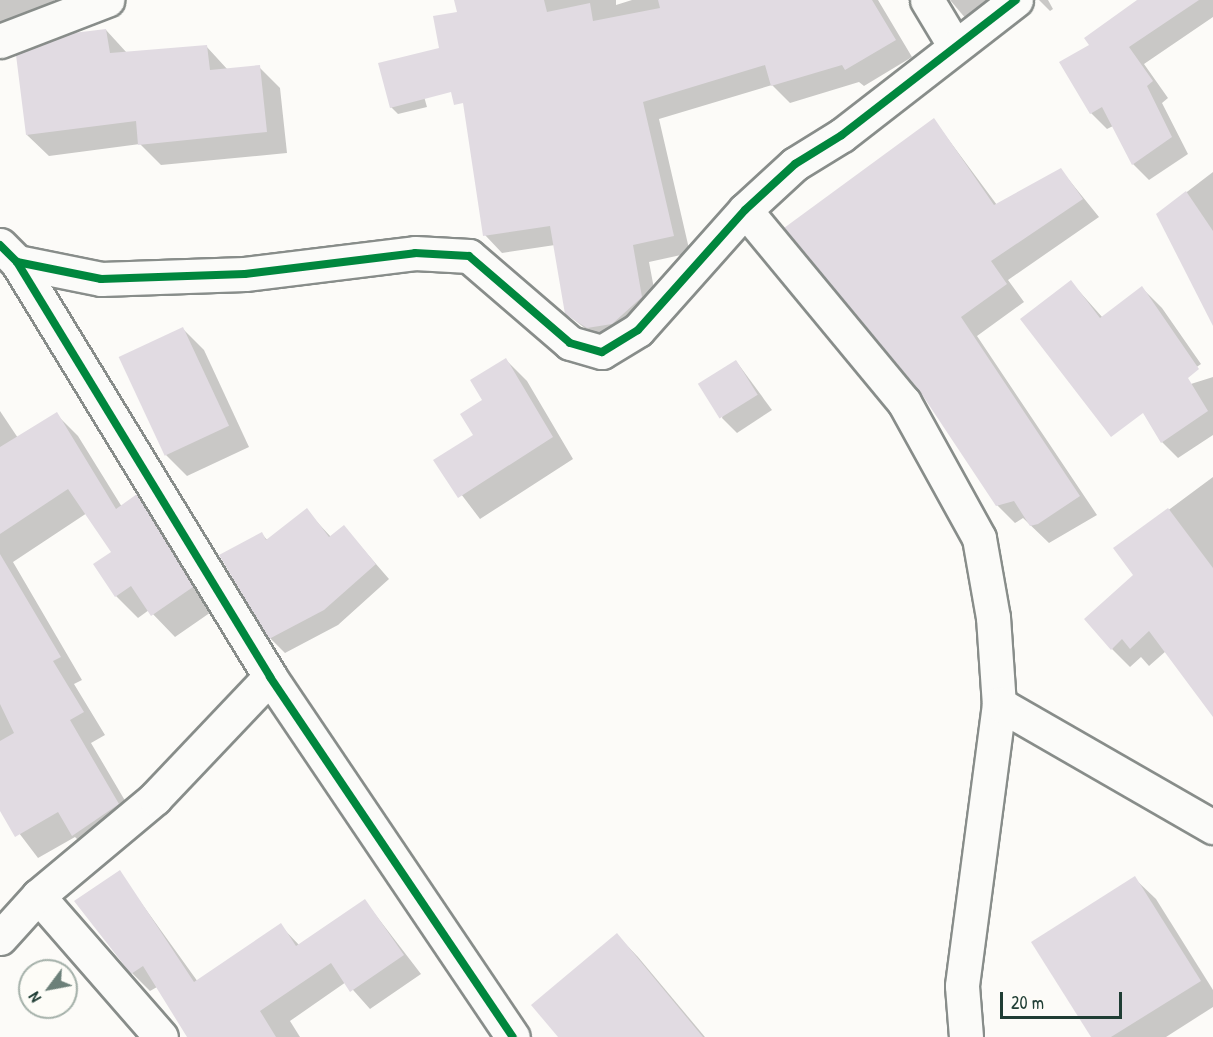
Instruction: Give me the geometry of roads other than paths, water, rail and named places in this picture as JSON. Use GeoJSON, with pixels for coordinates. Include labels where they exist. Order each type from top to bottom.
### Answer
{"type":"FeatureCollection","features":[{"type":"Feature","properties":{"kind":"street"},"geometry":{"type":"LineString","coordinates":[[0,40],[106,0]]}},
{"type":"Feature","properties":{"kind":"street"},"geometry":{"type":"LineString","coordinates":[[927,0],[954,45]]}},
{"type":"Feature","properties":{"kind":"street"},"geometry":{"type":"LineString","coordinates":[[8,254],[101,279],[245,274],[415,253],[468,256],[570,343],[602,352],[638,330],[745,210],[795,164],[842,135],[954,45],[1016,0]]}},
{"type":"Feature","properties":{"kind":"street"},"geometry":{"type":"LineString","coordinates":[[745,210],[904,402],[979,538],[993,617],[999,704],[962,986],[966,1037]]}},
{"type":"Feature","properties":{"kind":"street"},"geometry":{"type":"LineString","coordinates":[[8,254],[270,677],[513,1037]]}},
{"type":"Feature","properties":{"kind":"street"},"geometry":{"type":"LineString","coordinates":[[0,938],[38,896],[155,798],[270,677]]}},
{"type":"Feature","properties":{"kind":"street"},"geometry":{"type":"LineString","coordinates":[[999,704],[1213,827]]}},
{"type":"Feature","properties":{"kind":"street"},"geometry":{"type":"LineString","coordinates":[[38,896],[161,1037]]}}]}
